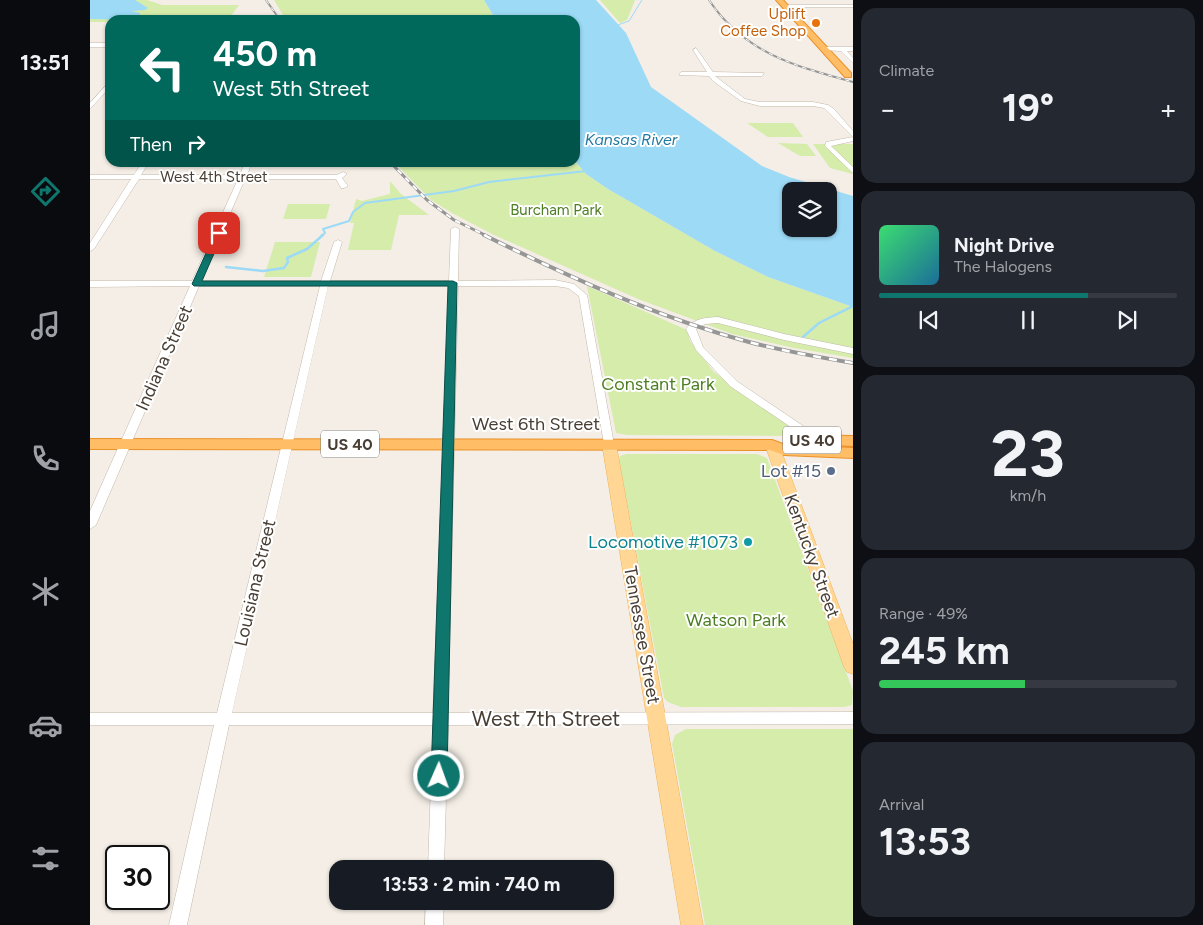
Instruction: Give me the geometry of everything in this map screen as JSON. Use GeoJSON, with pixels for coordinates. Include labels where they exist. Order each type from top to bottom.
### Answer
{"type":"FeatureCollection","features":[{"type":"Feature","properties":{"kind":"highway"},"geometry":{"type":"LineString","coordinates":[[781,3],[848,76]]}},
{"type":"Feature","properties":{"kind":"highway","name":"West 6th Street"},"geometry":{"type":"LineString","coordinates":[[772,445],[780,440],[853,441]]}},
{"type":"Feature","properties":{"kind":"highway","name":"West 6th Street"},"geometry":{"type":"LineString","coordinates":[[90,444],[772,445],[784,450],[853,453]]}},
{"type":"Feature","properties":{"kind":"main road","name":"Tennessee Street"},"geometry":{"type":"LineString","coordinates":[[610,444],[692,925]]}},
{"type":"Feature","properties":{"kind":"main road","name":"Kentucky Street"},"geometry":{"type":"LineString","coordinates":[[772,445],[853,667]]}},
{"type":"Feature","properties":{"kind":"street"},"geometry":{"type":"LineString","coordinates":[[781,3],[853,6]]}},
{"type":"Feature","properties":{"kind":"street"},"geometry":{"type":"LineString","coordinates":[[90,45],[105,45]]}},
{"type":"Feature","properties":{"kind":"street"},"geometry":{"type":"LineString","coordinates":[[824,49],[853,49]]}},
{"type":"Feature","properties":{"kind":"street"},"geometry":{"type":"LineString","coordinates":[[842,49],[853,61]]}},
{"type":"Feature","properties":{"kind":"street"},"geometry":{"type":"LineString","coordinates":[[696,50],[717,82],[754,103],[824,106],[832,110],[853,137],[828,143],[828,146],[853,171]]}},
{"type":"Feature","properties":{"kind":"street"},"geometry":{"type":"LineString","coordinates":[[681,74],[762,74]]}},
{"type":"Feature","properties":{"kind":"street"},"geometry":{"type":"LineString","coordinates":[[90,107],[92,101],[105,88]]}},
{"type":"Feature","properties":{"kind":"street"},"geometry":{"type":"LineString","coordinates":[[92,101],[102,101]]}},
{"type":"Feature","properties":{"kind":"street"},"geometry":{"type":"LineString","coordinates":[[90,249],[143,167]]}},
{"type":"Feature","properties":{"kind":"street","name":"Indiana Street"},"geometry":{"type":"LineString","coordinates":[[90,525],[247,167]]}},
{"type":"Feature","properties":{"kind":"street","name":"West 4th Street"},"geometry":{"type":"LineString","coordinates":[[90,178],[340,176],[344,186]]}},
{"type":"Feature","properties":{"kind":"street"},"geometry":{"type":"LineString","coordinates":[[436,860],[454,229]]}},
{"type":"Feature","properties":{"kind":"street","name":"Louisiana Street"},"geometry":{"type":"LineString","coordinates":[[178,925],[223,719],[325,283],[338,242]]}},
{"type":"Feature","properties":{"kind":"street"},"geometry":{"type":"LineString","coordinates":[[90,284],[453,283]]}},
{"type":"Feature","properties":{"kind":"street","name":"Tennessee Street"},"geometry":{"type":"LineString","coordinates":[[453,283],[554,283],[576,288],[583,295],[610,444]]}},
{"type":"Feature","properties":{"kind":"street"},"geometry":{"type":"LineString","coordinates":[[817,440],[734,384],[699,348],[691,334],[691,329],[702,321],[718,320],[784,337],[853,351]]}},
{"type":"Feature","properties":{"kind":"street","name":"West 7th Street"},"geometry":{"type":"LineString","coordinates":[[90,719],[853,718]]}},
{"type":"Feature","properties":{"kind":"street"},"geometry":{"type":"LineString","coordinates":[[434,925],[435,910]]}},
{"type":"Feature","properties":{"kind":"green space"},"geometry":{"type":"Polygon","coordinates":[[[90,0],[147,0],[162,5],[239,5],[232,15],[105,15],[105,22],[90,22],[90,0]]]}},
{"type":"Feature","properties":{"kind":"green space"},"geometry":{"type":"Polygon","coordinates":[[[274,0],[484,0],[493,15],[283,15],[274,0]]]}},
{"type":"Feature","properties":{"kind":"green space"},"geometry":{"type":"Polygon","coordinates":[[[600,0],[635,0],[627,20],[620,23],[600,0]]]}},
{"type":"Feature","properties":{"kind":"green space"},"geometry":{"type":"Polygon","coordinates":[[[747,123],[793,123],[803,137],[768,137],[747,123]]]}},
{"type":"Feature","properties":{"kind":"green space"},"geometry":{"type":"Polygon","coordinates":[[[778,143],[807,144],[816,156],[800,156],[778,143]]]}},
{"type":"Feature","properties":{"kind":"green space"},"geometry":{"type":"Polygon","coordinates":[[[813,144],[853,144],[853,174],[830,168],[813,144]]]}},
{"type":"Feature","properties":{"kind":"green space","name":"Burcham Park"},"geometry":{"type":"Polygon","coordinates":[[[399,167],[580,167],[586,174],[608,189],[715,251],[768,277],[853,307],[853,358],[794,348],[732,334],[638,299],[492,234],[431,200],[399,167]]]}},
{"type":"Feature","properties":{"kind":"green space"},"geometry":{"type":"Polygon","coordinates":[[[390,181],[401,194],[429,215],[399,215],[391,250],[348,250],[354,223],[350,223],[356,199],[362,201],[390,194],[390,181]]]}},
{"type":"Feature","properties":{"kind":"green space"},"geometry":{"type":"Polygon","coordinates":[[[288,204],[330,204],[326,219],[283,219],[288,204]]]}},
{"type":"Feature","properties":{"kind":"green space"},"geometry":{"type":"Polygon","coordinates":[[[275,242],[320,242],[311,277],[264,277],[275,242]]]}},
{"type":"Feature","properties":{"kind":"green space","name":"Constant Park"},"geometry":{"type":"Polygon","coordinates":[[[587,286],[687,330],[690,341],[714,372],[803,436],[627,435],[616,433],[587,286]]]}},
{"type":"Feature","properties":{"kind":"green space","name":"Watson Park"},"geometry":{"type":"Polygon","coordinates":[[[627,454],[757,454],[767,458],[853,691],[852,705],[844,707],[681,707],[668,702],[664,698],[619,460],[620,456],[627,454]]]}},
{"type":"Feature","properties":{"kind":"green space"},"geometry":{"type":"Polygon","coordinates":[[[686,729],[853,729],[853,925],[705,925],[672,744],[675,735],[686,729]]]}},
{"type":"Feature","properties":{"kind":"water"},"geometry":{"type":"Polygon","coordinates":[[[90,0],[135,0],[148,8],[132,11],[140,13],[140,15],[105,15],[105,19],[90,19],[90,0]]]}},
{"type":"Feature","properties":{"kind":"water","name":"Kansas River"},"geometry":{"type":"Polygon","coordinates":[[[484,0],[596,0],[626,33],[651,87],[762,166],[806,182],[782,182],[782,237],[837,237],[837,191],[853,196],[853,307],[768,277],[715,251],[608,189],[586,174],[580,167],[580,15],[493,15],[484,0]]]}},
{"type":"Feature","properties":{"kind":"waterway"},"geometry":{"type":"LineString","coordinates":[[615,26],[629,21],[642,0]]}},
{"type":"Feature","properties":{"kind":"waterway"},"geometry":{"type":"LineString","coordinates":[[321,236],[325,233],[323,229],[349,221],[353,212],[365,203],[454,191],[489,182],[586,171]]}},
{"type":"Feature","properties":{"kind":"waterway"},"geometry":{"type":"LineString","coordinates":[[226,267],[263,271],[284,268],[288,262],[287,258],[307,249],[323,235]]}},
{"type":"Feature","properties":{"kind":"waterway"},"geometry":{"type":"LineString","coordinates":[[803,337],[819,323],[853,306]]}},
{"type":"Feature","properties":{"kind":"railway"},"geometry":{"type":"LineString","coordinates":[[266,0],[276,15]]}},
{"type":"Feature","properties":{"kind":"railway"},"geometry":{"type":"LineString","coordinates":[[709,0],[738,33],[772,55],[811,70],[853,82]]}},
{"type":"Feature","properties":{"kind":"railway"},"geometry":{"type":"LineString","coordinates":[[395,167],[427,200],[454,220],[487,236]]}},
{"type":"Feature","properties":{"kind":"railway"},"geometry":{"type":"LineString","coordinates":[[484,235],[581,281],[681,321],[762,345],[853,363]]}},
{"type":"Feature","properties":{"kind":"place","name":"Uplift Coffee Shop"},"geometry":{"type":"Point","coordinates":[816,23]}},
{"type":"Feature","properties":{"kind":"place","name":"Lot #15"},"geometry":{"type":"Point","coordinates":[831,471]}},
{"type":"Feature","properties":{"kind":"place","name":"Locomotive #1073"},"geometry":{"type":"Point","coordinates":[748,542]}},
{"type":"Feature","properties":{"kind":"route"},"geometry":{"type":"LineString","coordinates":[[219,233],[197,284],[453,283],[439,776]]}}]}
